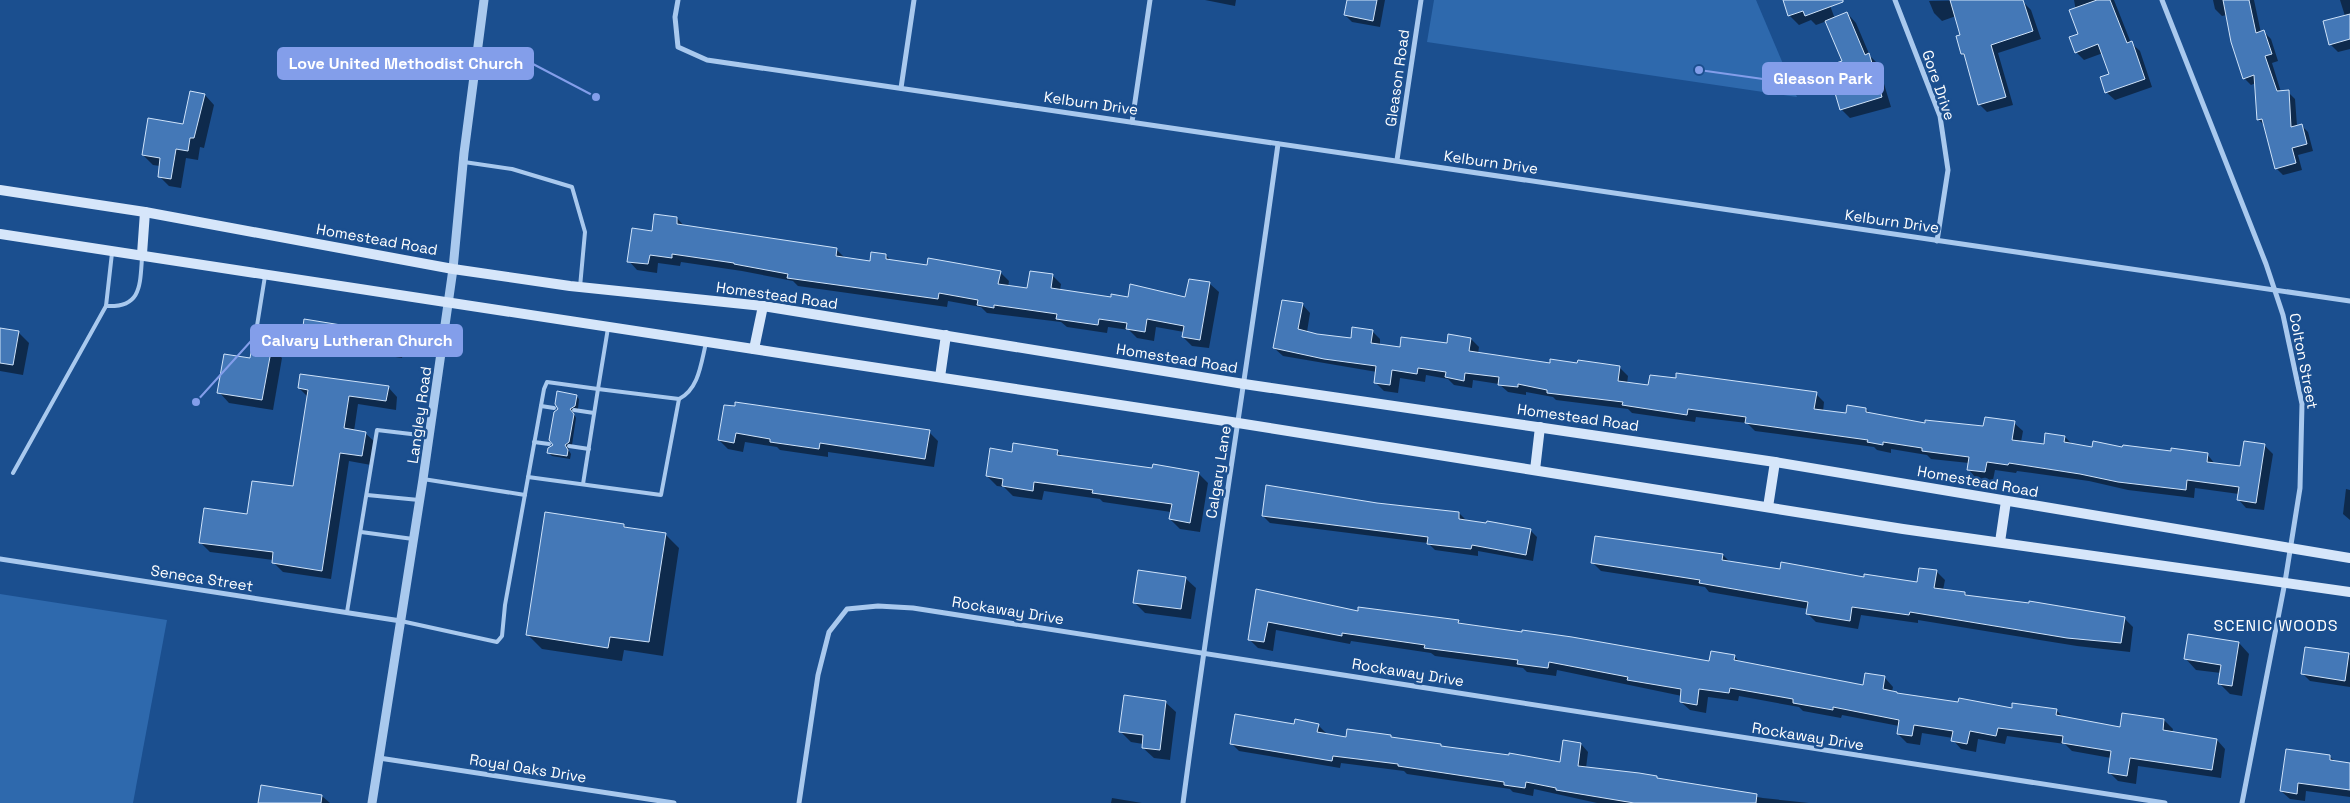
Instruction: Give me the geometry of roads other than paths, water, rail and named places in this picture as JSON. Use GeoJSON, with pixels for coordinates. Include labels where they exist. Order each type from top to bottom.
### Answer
{"type":"FeatureCollection","features":[{"type":"Feature","properties":{"kind":"main road","name":"Homestead Road"},"geometry":{"type":"LineString","coordinates":[[0,190],[144,212],[453,269],[580,287],[762,306],[1244,384],[1775,462],[2350,558]]}},
{"type":"Feature","properties":{"kind":"main road"},"geometry":{"type":"LineString","coordinates":[[142,254],[144,212]]}},
{"type":"Feature","properties":{"kind":"main road"},"geometry":{"type":"LineString","coordinates":[[0,234],[142,254],[940,377],[1768,508],[2350,592]]}},
{"type":"Feature","properties":{"kind":"main road"},"geometry":{"type":"LineString","coordinates":[[754,349],[762,306]]}},
{"type":"Feature","properties":{"kind":"main road"},"geometry":{"type":"LineString","coordinates":[[940,377],[946,335]]}},
{"type":"Feature","properties":{"kind":"main road"},"geometry":{"type":"LineString","coordinates":[[1535,470],[1540,427]]}},
{"type":"Feature","properties":{"kind":"main road"},"geometry":{"type":"LineString","coordinates":[[1768,508],[1775,462]]}},
{"type":"Feature","properties":{"kind":"main road"},"geometry":{"type":"LineString","coordinates":[[2000,542],[2006,501]]}},
{"type":"Feature","properties":{"kind":"street","name":"Langley Road"},"geometry":{"type":"LineString","coordinates":[[372,803],[430,436],[453,269],[463,162],[484,0]]}},
{"type":"Feature","properties":{"kind":"street","name":"Kelburn Drive"},"geometry":{"type":"LineString","coordinates":[[678,0],[675,17],[678,47],[708,60],[2350,301]]}},
{"type":"Feature","properties":{"kind":"street"},"geometry":{"type":"LineString","coordinates":[[901,88],[914,0]]}},
{"type":"Feature","properties":{"kind":"street"},"geometry":{"type":"LineString","coordinates":[[1132,122],[1150,0]]}},
{"type":"Feature","properties":{"kind":"street","name":"Gleason Road"},"geometry":{"type":"LineString","coordinates":[[1397,160],[1421,0]]}},
{"type":"Feature","properties":{"kind":"street","name":"Gore Drive"},"geometry":{"type":"LineString","coordinates":[[1895,0],[1940,116],[1948,170],[1937,241]]}},
{"type":"Feature","properties":{"kind":"street","name":"Colton Street"},"geometry":{"type":"LineString","coordinates":[[2162,0],[2275,289],[2283,315],[2302,404],[2300,488],[2285,582],[2242,803]]}},
{"type":"Feature","properties":{"kind":"street","name":"Calgary Lane"},"geometry":{"type":"LineString","coordinates":[[1183,803],[1203,652],[1278,144]]}},
{"type":"Feature","properties":{"kind":"street","name":"Seneca Street"},"geometry":{"type":"LineString","coordinates":[[0,559],[401,621]]}},
{"type":"Feature","properties":{"kind":"street","name":"Rockaway Drive"},"geometry":{"type":"LineString","coordinates":[[799,803],[822,658],[829,632],[847,609],[878,606],[913,608],[1203,652],[2165,803]]}},
{"type":"Feature","properties":{"kind":"street","name":"Royal Oaks Drive"},"geometry":{"type":"LineString","coordinates":[[380,758],[674,803]]}},
{"type":"Feature","properties":{"kind":"lane"},"geometry":{"type":"LineString","coordinates":[[463,162],[512,169],[572,188],[584,232],[580,287]]}},
{"type":"Feature","properties":{"kind":"lane"},"geometry":{"type":"LineString","coordinates":[[13,474],[106,306],[112,251]]}},
{"type":"Feature","properties":{"kind":"lane"},"geometry":{"type":"LineString","coordinates":[[106,306],[121,307],[129,302],[140,286],[142,254]]}},
{"type":"Feature","properties":{"kind":"lane"},"geometry":{"type":"LineString","coordinates":[[256,332],[266,274]]}},
{"type":"Feature","properties":{"kind":"lane"},"geometry":{"type":"LineString","coordinates":[[583,484],[608,326]]}},
{"type":"Feature","properties":{"kind":"lane"},"geometry":{"type":"LineString","coordinates":[[401,621],[497,642],[502,636],[505,605],[534,442],[547,382],[678,399],[686,395],[698,378],[706,341]]}},
{"type":"Feature","properties":{"kind":"lane"},"geometry":{"type":"LineString","coordinates":[[528,477],[661,495],[678,399]]}},
{"type":"Feature","properties":{"kind":"lane"},"geometry":{"type":"LineString","coordinates":[[541,406],[554,408]]}},
{"type":"Feature","properties":{"kind":"lane"},"geometry":{"type":"LineString","coordinates":[[574,410],[594,413]]}},
{"type":"Feature","properties":{"kind":"lane"},"geometry":{"type":"LineString","coordinates":[[347,612],[377,430],[430,436]]}},
{"type":"Feature","properties":{"kind":"lane"},"geometry":{"type":"LineString","coordinates":[[534,442],[549,444]]}},
{"type":"Feature","properties":{"kind":"lane"},"geometry":{"type":"LineString","coordinates":[[569,446],[588,449]]}},
{"type":"Feature","properties":{"kind":"lane"},"geometry":{"type":"LineString","coordinates":[[423,479],[525,495]]}},
{"type":"Feature","properties":{"kind":"lane"},"geometry":{"type":"LineString","coordinates":[[367,495],[420,500]]}},
{"type":"Feature","properties":{"kind":"lane"},"geometry":{"type":"LineString","coordinates":[[361,532],[414,539]]}},
{"type":"Feature","properties":{"kind":"place","name":"Gleason Park"},"geometry":{"type":"Point","coordinates":[1699,70]}},
{"type":"Feature","properties":{"kind":"place","name":"Love United Methodist Church"},"geometry":{"type":"Point","coordinates":[596,97]}},
{"type":"Feature","properties":{"kind":"place","name":"Calvary Lutheran Church"},"geometry":{"type":"Point","coordinates":[196,402]}},
{"type":"Feature","properties":{"kind":"district","name":"SCENIC WOODS"},"geometry":{"type":"Point","coordinates":[2276,625]}}]}
